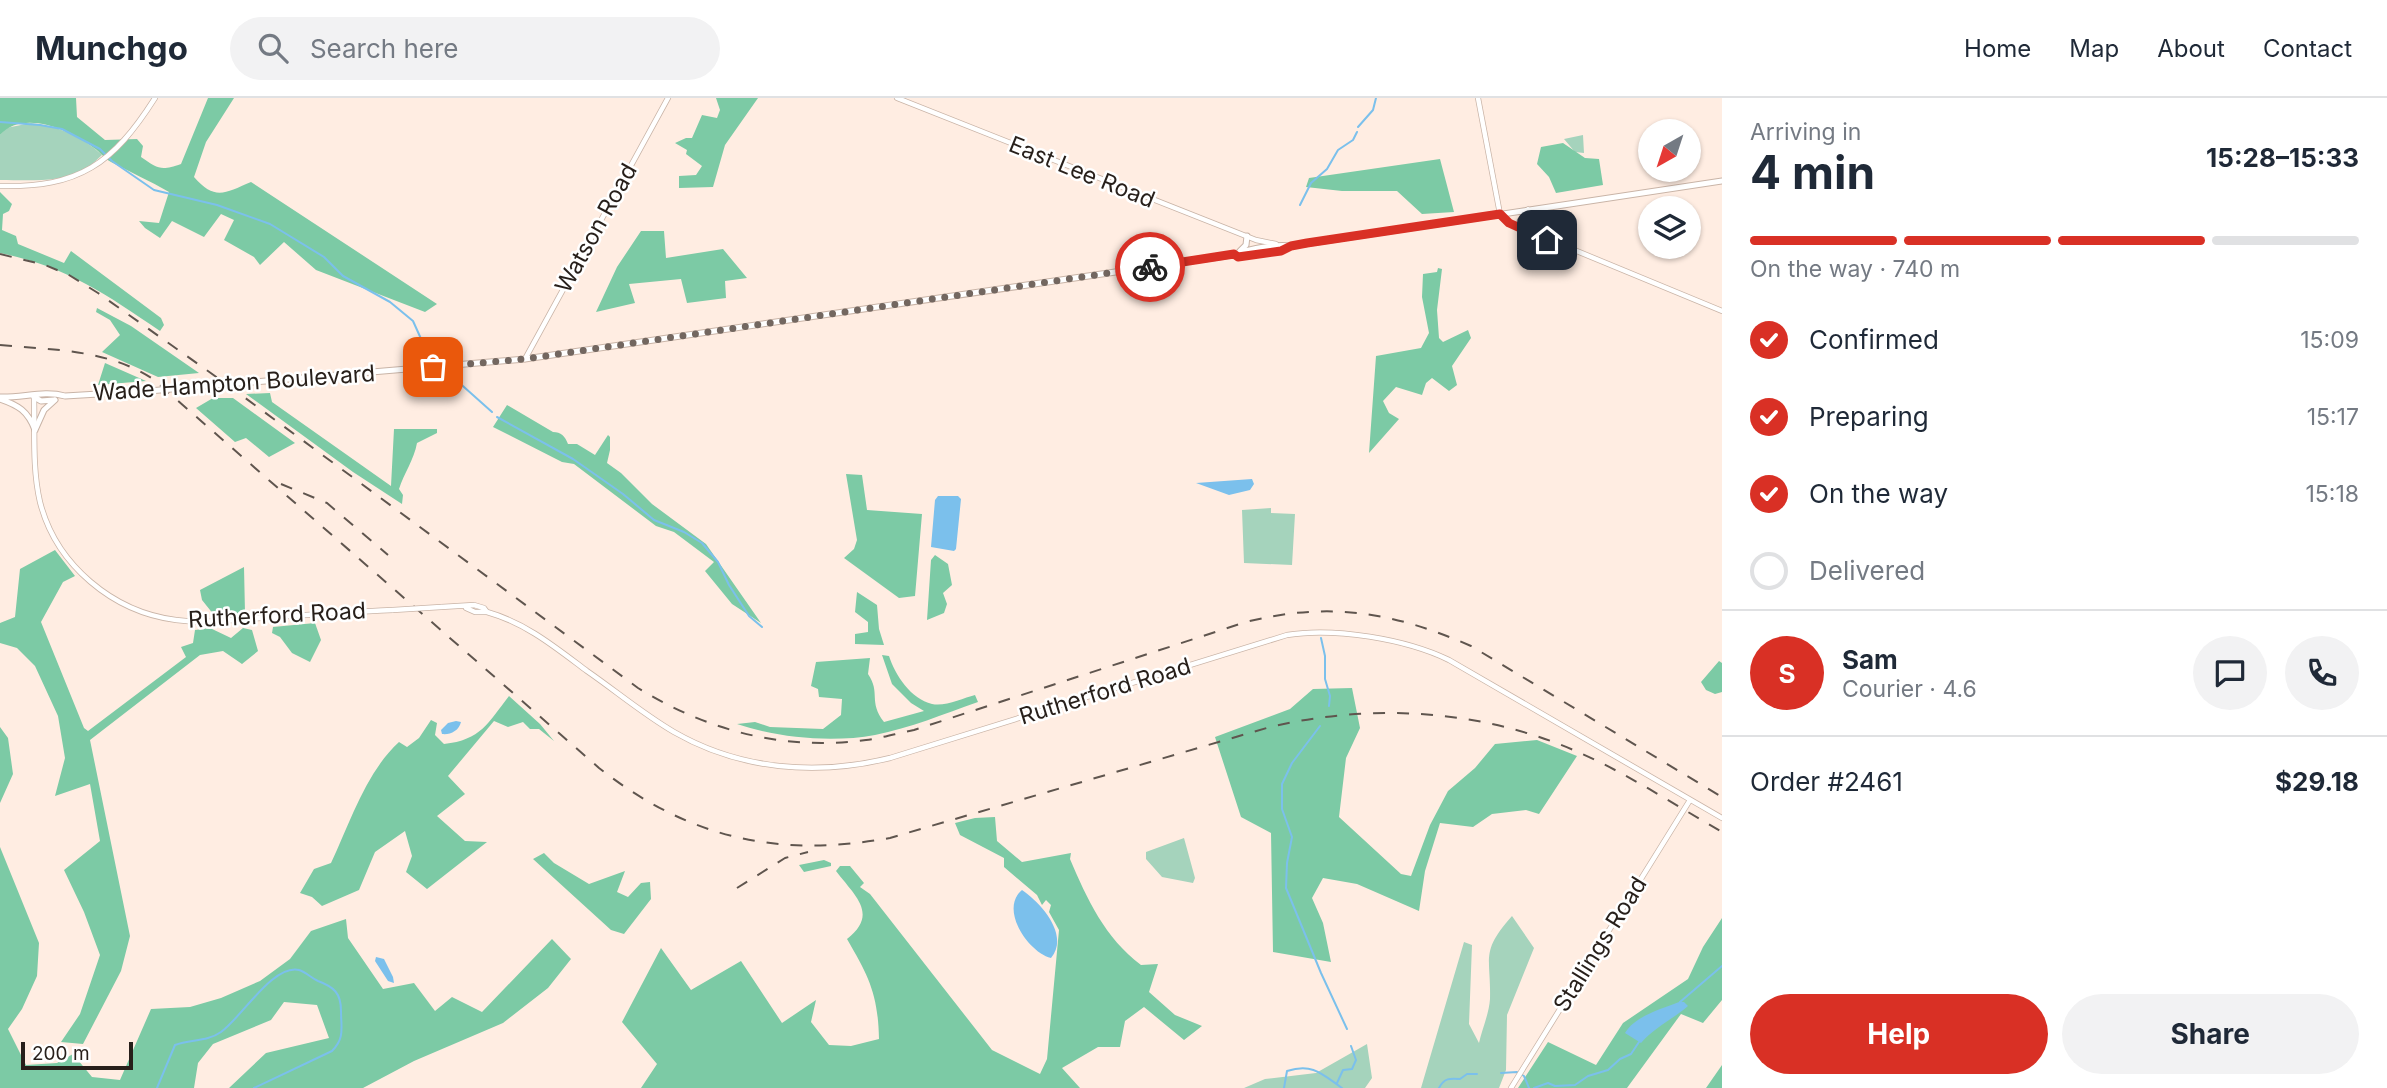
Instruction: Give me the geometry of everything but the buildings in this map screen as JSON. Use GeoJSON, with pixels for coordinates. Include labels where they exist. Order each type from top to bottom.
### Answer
{"type":"FeatureCollection","features":[{"type":"Feature","properties":{"kind":"main road","name":"Wade Hampton Boulevard"},"geometry":{"type":"LineString","coordinates":[[1234,254],[1238,257],[1280,245],[1291,246],[1722,181]]}},
{"type":"Feature","properties":{"kind":"main road"},"geometry":{"type":"LineString","coordinates":[[1524,231],[1520,221],[1528,210]]}},
{"type":"Feature","properties":{"kind":"main road"},"geometry":{"type":"LineString","coordinates":[[1240,251],[1246,245],[1247,236]]}},
{"type":"Feature","properties":{"kind":"main road","name":"Wade Hampton Boulevard"},"geometry":{"type":"LineString","coordinates":[[34,397],[41,401],[55,400],[65,396],[525,359],[1240,251],[1281,251],[1291,246]]}},
{"type":"Feature","properties":{"kind":"main road","name":"Wade Hampton Boulevard"},"geometry":{"type":"LineString","coordinates":[[0,398],[34,397],[54,393],[65,396]]}},
{"type":"Feature","properties":{"kind":"main road"},"geometry":{"type":"LineString","coordinates":[[0,398],[23,410],[35,430]]}},
{"type":"Feature","properties":{"kind":"main road"},"geometry":{"type":"LineString","coordinates":[[35,430],[44,410],[55,400]]}},
{"type":"Feature","properties":{"kind":"street"},"geometry":{"type":"LineString","coordinates":[[0,186],[33,186],[61,182],[82,174],[108,155],[134,129],[155,98]]}},
{"type":"Feature","properties":{"kind":"street","name":"Watson Road"},"geometry":{"type":"LineString","coordinates":[[525,359],[668,98]]}},
{"type":"Feature","properties":{"kind":"street","name":"East Lee Road"},"geometry":{"type":"LineString","coordinates":[[897,98],[1256,240],[1280,245]]}},
{"type":"Feature","properties":{"kind":"street"},"geometry":{"type":"LineString","coordinates":[[1478,98],[1500,214],[1509,223],[1722,312]]}},
{"type":"Feature","properties":{"kind":"street"},"geometry":{"type":"LineString","coordinates":[[1247,236],[1255,252]]}},
{"type":"Feature","properties":{"kind":"street","name":"Rutherford Road"},"geometry":{"type":"LineString","coordinates":[[34,397],[37,487],[50,528],[62,550],[96,587],[147,614],[192,622],[441,607],[487,611],[516,622],[537,634],[658,722],[699,745],[760,764],[808,769],[856,765],[890,758],[1287,635],[1328,632],[1415,646],[1449,660],[1722,818]]}},
{"type":"Feature","properties":{"kind":"street","name":"Stallings Road"},"geometry":{"type":"LineString","coordinates":[[1511,1088],[1690,800]]}},
{"type":"Feature","properties":{"kind":"green space"},"geometry":{"type":"Polygon","coordinates":[[[0,98],[76,98],[77,117],[105,140],[137,139],[143,146],[141,157],[156,166],[169,168],[181,164],[208,98],[234,98],[206,142],[194,177],[201,185],[221,193],[251,182],[437,304],[425,312],[316,270],[284,242],[260,265],[254,257],[224,240],[234,220],[221,214],[204,237],[172,221],[160,238],[139,221],[159,223],[169,192],[111,162],[84,141],[60,129],[34,123],[21,124],[10,127],[0,135],[0,98]]]}},
{"type":"Feature","properties":{"kind":"green space"},"geometry":{"type":"Polygon","coordinates":[[[716,98],[758,98],[725,145],[713,187],[679,188],[679,176],[696,175],[702,166],[686,154],[687,150],[675,143],[692,138],[702,115],[717,118],[720,110],[716,98]]]}},
{"type":"Feature","properties":{"kind":"green space"},"geometry":{"type":"Polygon","coordinates":[[[31,123],[69,133],[102,155],[84,170],[65,177],[0,180],[0,135],[6,128],[31,123]]]}},
{"type":"Feature","properties":{"kind":"green space"},"geometry":{"type":"Polygon","coordinates":[[[1583,135],[1584,153],[1575,152],[1564,139],[1583,135]]]}},
{"type":"Feature","properties":{"kind":"green space"},"geometry":{"type":"Polygon","coordinates":[[[1563,143],[1585,158],[1599,159],[1603,185],[1556,193],[1549,177],[1537,164],[1541,147],[1563,143]]]}},
{"type":"Feature","properties":{"kind":"green space"},"geometry":{"type":"Polygon","coordinates":[[[1440,159],[1454,212],[1422,214],[1397,191],[1342,191],[1306,187],[1309,178],[1440,159]]]}},
{"type":"Feature","properties":{"kind":"green space"},"geometry":{"type":"Polygon","coordinates":[[[0,192],[12,204],[9,211],[3,214],[2,230],[16,236],[18,244],[64,263],[71,251],[161,318],[164,325],[160,331],[84,283],[45,265],[0,253],[0,192]]]}},
{"type":"Feature","properties":{"kind":"green space"},"geometry":{"type":"Polygon","coordinates":[[[641,231],[664,231],[666,258],[723,249],[747,278],[725,281],[726,298],[687,303],[681,279],[629,284],[635,303],[596,312],[617,267],[641,231]]]}},
{"type":"Feature","properties":{"kind":"green space"},"geometry":{"type":"Polygon","coordinates":[[[1438,268],[1442,269],[1437,310],[1439,338],[1443,342],[1468,330],[1471,338],[1452,366],[1457,385],[1449,391],[1432,378],[1426,383],[1422,395],[1396,387],[1383,401],[1389,413],[1399,419],[1369,453],[1376,356],[1421,348],[1429,333],[1422,297],[1423,274],[1437,272],[1438,268]]]}},
{"type":"Feature","properties":{"kind":"green space"},"geometry":{"type":"Polygon","coordinates":[[[97,308],[131,326],[199,373],[158,377],[102,352],[120,335],[110,320],[96,312],[97,308]]]}},
{"type":"Feature","properties":{"kind":"green space"},"geometry":{"type":"Polygon","coordinates":[[[105,363],[146,381],[98,385],[105,363]]]}},
{"type":"Feature","properties":{"kind":"green space"},"geometry":{"type":"Polygon","coordinates":[[[270,393],[272,402],[391,486],[394,429],[437,429],[437,433],[417,443],[399,489],[403,495],[402,504],[246,394],[270,393]]]}},
{"type":"Feature","properties":{"kind":"green space"},"geometry":{"type":"Polygon","coordinates":[[[213,398],[233,398],[295,443],[269,457],[246,438],[235,442],[196,408],[213,398]]]}},
{"type":"Feature","properties":{"kind":"green space"},"geometry":{"type":"Polygon","coordinates":[[[507,405],[560,434],[568,444],[577,444],[595,455],[608,435],[610,450],[607,463],[652,504],[706,544],[761,623],[732,604],[705,571],[714,562],[674,532],[656,526],[574,464],[562,462],[493,427],[507,405]]]}},
{"type":"Feature","properties":{"kind":"green space"},"geometry":{"type":"Polygon","coordinates":[[[846,474],[862,475],[867,510],[922,514],[915,596],[899,598],[844,558],[854,549],[857,540],[846,474]]]}},
{"type":"Feature","properties":{"kind":"green space"},"geometry":{"type":"Polygon","coordinates":[[[1271,508],[1271,513],[1295,514],[1292,565],[1244,563],[1242,510],[1271,508]]]}},
{"type":"Feature","properties":{"kind":"green space"},"geometry":{"type":"Polygon","coordinates":[[[55,550],[75,576],[63,582],[41,622],[84,728],[88,731],[186,657],[181,647],[193,643],[195,630],[210,628],[231,638],[243,628],[252,630],[258,651],[242,664],[223,651],[200,655],[90,740],[130,936],[121,971],[83,1044],[61,1042],[80,1014],[100,955],[64,870],[100,841],[90,784],[55,796],[65,758],[58,716],[35,666],[17,648],[0,643],[0,623],[15,617],[20,569],[55,550]]]}},
{"type":"Feature","properties":{"kind":"green space"},"geometry":{"type":"Polygon","coordinates":[[[935,555],[948,564],[952,585],[943,593],[947,604],[944,613],[927,620],[931,560],[935,555]]]}},
{"type":"Feature","properties":{"kind":"green space"},"geometry":{"type":"Polygon","coordinates":[[[244,567],[245,613],[214,615],[202,600],[200,590],[244,567]]]}},
{"type":"Feature","properties":{"kind":"green space"},"geometry":{"type":"Polygon","coordinates":[[[857,592],[877,605],[879,629],[884,645],[855,644],[855,634],[868,632],[868,622],[855,612],[857,592]]]}},
{"type":"Feature","properties":{"kind":"green space"},"geometry":{"type":"Polygon","coordinates":[[[315,623],[321,640],[310,662],[292,653],[280,637],[272,633],[273,627],[315,623]]]}},
{"type":"Feature","properties":{"kind":"green space"},"geometry":{"type":"Polygon","coordinates":[[[882,655],[889,656],[905,685],[924,701],[943,704],[975,695],[978,702],[901,729],[841,739],[770,733],[737,724],[755,722],[770,727],[823,729],[841,715],[842,699],[819,697],[818,689],[811,686],[816,662],[870,658],[868,674],[874,687],[879,715],[884,722],[924,711],[911,703],[892,684],[882,655]]]}},
{"type":"Feature","properties":{"kind":"green space"},"geometry":{"type":"Polygon","coordinates":[[[1719,661],[1722,663],[1722,692],[1715,694],[1706,690],[1701,682],[1719,661]]]}},
{"type":"Feature","properties":{"kind":"green space"},"geometry":{"type":"Polygon","coordinates":[[[1352,688],[1360,728],[1346,758],[1339,817],[1401,874],[1411,876],[1430,825],[1448,791],[1475,768],[1495,744],[1537,740],[1577,756],[1539,814],[1526,810],[1492,814],[1473,827],[1440,823],[1425,871],[1419,911],[1357,884],[1323,878],[1312,898],[1323,923],[1331,962],[1273,952],[1271,833],[1241,817],[1215,737],[1290,709],[1313,689],[1352,688]]]}},
{"type":"Feature","properties":{"kind":"green space"},"geometry":{"type":"Polygon","coordinates":[[[509,696],[540,724],[554,741],[539,729],[530,729],[523,722],[508,727],[494,721],[448,776],[465,794],[437,816],[465,841],[487,842],[427,889],[406,872],[412,856],[405,831],[375,852],[359,890],[322,906],[312,897],[300,893],[314,869],[331,863],[368,783],[387,754],[399,742],[407,747],[419,738],[431,720],[437,723],[435,735],[444,744],[467,739],[489,722],[509,696]]]}},
{"type":"Feature","properties":{"kind":"green space"},"geometry":{"type":"Polygon","coordinates":[[[0,727],[8,738],[13,774],[0,803],[0,727]]]}},
{"type":"Feature","properties":{"kind":"green space"},"geometry":{"type":"Polygon","coordinates":[[[995,817],[997,841],[1022,862],[1071,853],[1070,859],[1083,889],[1098,917],[1117,943],[1141,965],[1158,964],[1149,992],[1175,1015],[1202,1026],[1184,1040],[1144,1007],[1125,1021],[1120,1047],[1098,1047],[1062,1068],[1080,1088],[641,1088],[657,1064],[622,1022],[661,948],[691,990],[741,961],[782,1023],[816,1000],[811,1022],[829,1045],[851,1046],[879,1039],[877,1010],[871,986],[847,939],[856,930],[863,913],[856,897],[836,871],[840,866],[850,866],[864,883],[860,887],[870,894],[992,1050],[1040,1074],[1047,1059],[1059,930],[1049,912],[1051,905],[1046,900],[1042,905],[1037,895],[1004,867],[1004,858],[960,835],[955,823],[995,817]]]}},
{"type":"Feature","properties":{"kind":"green space"},"geometry":{"type":"Polygon","coordinates":[[[1184,838],[1195,878],[1193,883],[1162,877],[1146,859],[1146,852],[1184,838]]]}},
{"type":"Feature","properties":{"kind":"green space"},"geometry":{"type":"Polygon","coordinates":[[[0,847],[39,943],[37,976],[22,1009],[8,1029],[26,1065],[57,1063],[73,1054],[92,1077],[120,1080],[151,1009],[190,1007],[221,998],[260,981],[290,959],[311,931],[346,919],[348,938],[383,989],[414,983],[435,1011],[452,997],[482,1012],[552,939],[571,959],[548,988],[503,1023],[414,1061],[363,1088],[229,1088],[266,1053],[329,1038],[317,1005],[284,1002],[271,1020],[213,1044],[198,1063],[194,1088],[0,1088],[0,847]]]}},
{"type":"Feature","properties":{"kind":"green space"},"geometry":{"type":"Polygon","coordinates":[[[544,853],[554,863],[589,884],[625,871],[617,892],[628,897],[641,883],[650,882],[651,899],[624,934],[611,930],[533,859],[544,853]]]}},
{"type":"Feature","properties":{"kind":"green space"},"geometry":{"type":"Polygon","coordinates":[[[824,860],[831,863],[831,866],[804,872],[799,865],[824,860]]]}},
{"type":"Feature","properties":{"kind":"green space"},"geometry":{"type":"Polygon","coordinates":[[[1512,916],[1534,948],[1507,1015],[1506,1070],[1499,1088],[1421,1088],[1464,942],[1472,945],[1469,1024],[1479,1043],[1489,1005],[1491,947],[1512,916]]]}},
{"type":"Feature","properties":{"kind":"green space"},"geometry":{"type":"Polygon","coordinates":[[[1722,918],[1722,1000],[1703,1023],[1681,1014],[1627,1088],[1518,1088],[1548,1042],[1596,1065],[1623,1023],[1688,979],[1703,947],[1722,918]]]}},
{"type":"Feature","properties":{"kind":"green space"},"geometry":{"type":"Polygon","coordinates":[[[1367,1044],[1372,1078],[1365,1088],[1244,1088],[1265,1079],[1316,1073],[1367,1044]]]}},
{"type":"Feature","properties":{"kind":"green space"},"geometry":{"type":"Polygon","coordinates":[[[1722,1065],[1722,1088],[1706,1088],[1722,1065]]]}},
{"type":"Feature","properties":{"kind":"water"},"geometry":{"type":"Polygon","coordinates":[[[1252,479],[1254,484],[1250,490],[1229,495],[1196,483],[1252,479]]]}},
{"type":"Feature","properties":{"kind":"water"},"geometry":{"type":"Polygon","coordinates":[[[938,496],[958,496],[961,499],[954,551],[931,547],[935,500],[938,496]]]}},
{"type":"Feature","properties":{"kind":"water"},"geometry":{"type":"Polygon","coordinates":[[[461,722],[456,730],[442,734],[441,730],[448,723],[461,722]]]}},
{"type":"Feature","properties":{"kind":"water"},"geometry":{"type":"Polygon","coordinates":[[[1022,890],[1051,920],[1057,940],[1051,958],[1034,948],[1019,929],[1014,908],[1016,898],[1022,890]]]}},
{"type":"Feature","properties":{"kind":"water"},"geometry":{"type":"Polygon","coordinates":[[[376,957],[384,959],[394,983],[388,981],[375,961],[376,957]]]}},
{"type":"Feature","properties":{"kind":"water"},"geometry":{"type":"Polygon","coordinates":[[[1679,1002],[1688,1006],[1641,1043],[1625,1033],[1635,1022],[1679,1002]]]}},
{"type":"Feature","properties":{"kind":"waterway"},"geometry":{"type":"LineString","coordinates":[[1358,127],[1373,110],[1376,98]]}},
{"type":"Feature","properties":{"kind":"waterway"},"geometry":{"type":"LineString","coordinates":[[0,122],[62,129],[100,149],[112,161],[154,190],[217,205],[270,224],[324,257],[343,276],[390,302],[413,321],[422,341]]}},
{"type":"Feature","properties":{"kind":"waterway"},"geometry":{"type":"LineString","coordinates":[[1300,205],[1311,183],[1327,169],[1338,150],[1353,140],[1357,132]]}},
{"type":"Feature","properties":{"kind":"waterway"},"geometry":{"type":"LineString","coordinates":[[455,379],[492,412]]}},
{"type":"Feature","properties":{"kind":"waterway"},"geometry":{"type":"LineString","coordinates":[[497,417],[573,459],[623,494],[654,520],[684,532],[702,543],[718,562],[749,616],[762,627]]}},
{"type":"Feature","properties":{"kind":"waterway"},"geometry":{"type":"LineString","coordinates":[[1321,638],[1325,656],[1325,679],[1330,696],[1329,706]]}},
{"type":"Feature","properties":{"kind":"waterway"},"geometry":{"type":"LineString","coordinates":[[1320,726],[1292,763],[1282,784],[1282,809],[1292,837],[1286,888],[1347,1029]]}},
{"type":"Feature","properties":{"kind":"waterway"},"geometry":{"type":"LineString","coordinates":[[1680,1002],[1722,966]]}},
{"type":"Feature","properties":{"kind":"waterway"},"geometry":{"type":"LineString","coordinates":[[157,1088],[175,1045],[221,1032],[279,975],[289,970],[299,970],[332,988],[341,1005],[341,1032],[336,1046],[332,1051],[254,1088]]}},
{"type":"Feature","properties":{"kind":"waterway"},"geometry":{"type":"LineString","coordinates":[[1534,1088],[1548,1083],[1555,1086],[1575,1085],[1588,1076],[1608,1070],[1620,1059],[1631,1054],[1639,1042]]}},
{"type":"Feature","properties":{"kind":"waterway"},"geometry":{"type":"LineString","coordinates":[[1337,1083],[1343,1070],[1352,1069],[1356,1060],[1351,1046]]}},
{"type":"Feature","properties":{"kind":"waterway"},"geometry":{"type":"LineString","coordinates":[[1284,1088],[1287,1071],[1304,1068],[1317,1071],[1342,1088]]}},
{"type":"Feature","properties":{"kind":"waterway"},"geometry":{"type":"LineString","coordinates":[[1501,1073],[1517,1072],[1524,1076],[1529,1088]]}},
{"type":"Feature","properties":{"kind":"waterway"},"geometry":{"type":"LineString","coordinates":[[1439,1088],[1448,1079],[1477,1074]]}},
{"type":"Feature","properties":{"kind":"railway"},"geometry":{"type":"LineString","coordinates":[[0,254],[45,265],[69,275],[98,293],[229,386],[638,688],[692,716],[719,726],[776,740],[806,743],[878,738],[914,730],[1246,622],[1306,612],[1334,611],[1388,618],[1442,634],[1471,646],[1722,797]]}},
{"type":"Feature","properties":{"kind":"railway"},"geometry":{"type":"LineString","coordinates":[[0,345],[98,356],[135,369],[153,379],[599,768],[667,812],[702,827],[737,837],[810,845],[849,844],[890,838],[1270,727],[1309,719],[1387,713],[1465,719],[1541,738],[1615,770],[1722,832]]}},
{"type":"Feature","properties":{"kind":"railway"},"geometry":{"type":"LineString","coordinates":[[281,484],[327,503],[388,555]]}},
{"type":"Feature","properties":{"kind":"railway"},"geometry":{"type":"LineString","coordinates":[[737,888],[785,858],[808,852]]}},
{"type":"Feature","properties":{"kind":"way so far"},"geometry":{"type":"LineString","coordinates":[[433,367],[525,359],[1150,267]]}},
{"type":"Feature","properties":{"kind":"route"},"geometry":{"type":"LineString","coordinates":[[1150,267],[1234,254],[1238,257],[1278,252],[1307,243],[1500,214],[1509,223],[1547,240]]}}]}
